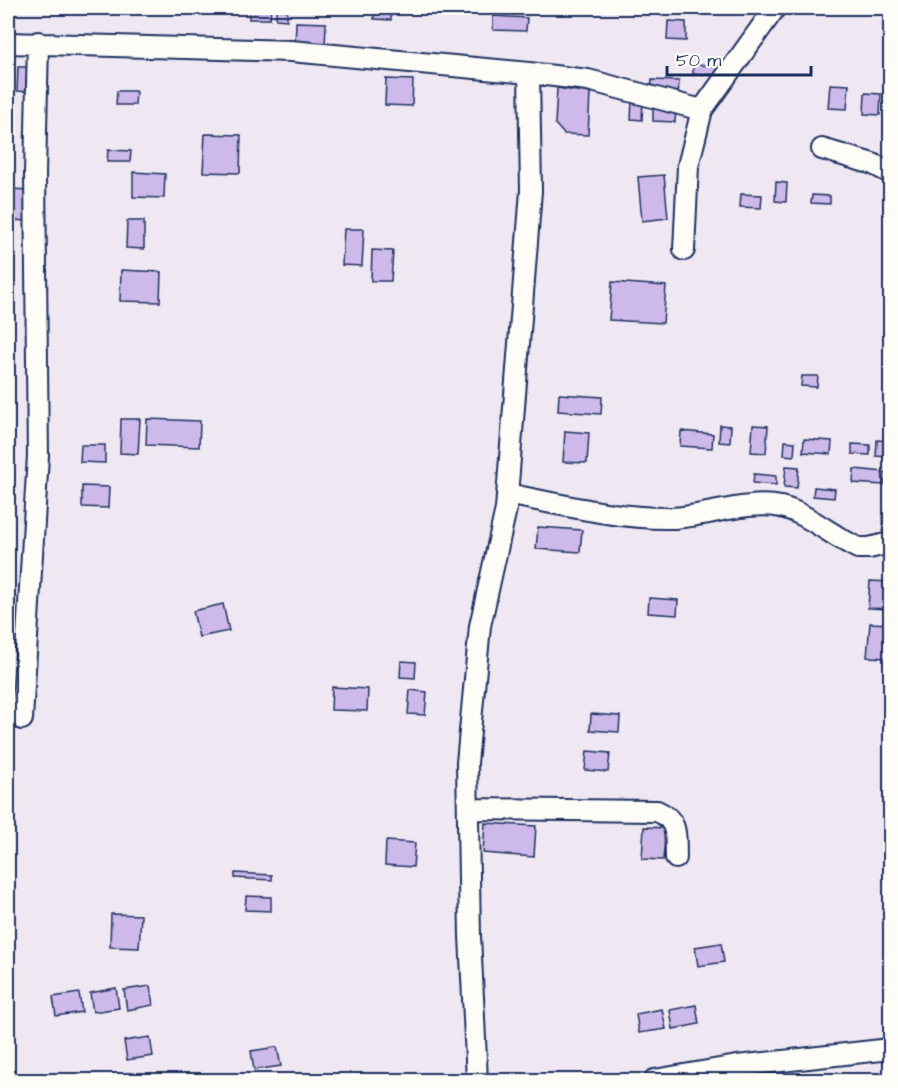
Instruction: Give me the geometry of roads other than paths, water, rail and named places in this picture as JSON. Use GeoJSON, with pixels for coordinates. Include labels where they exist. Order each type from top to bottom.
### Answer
{"type":"FeatureCollection","features":[{"type":"Feature","properties":{"kind":"street"},"geometry":{"type":"LineString","coordinates":[[684,250],[688,166],[702,110],[775,8]]}},
{"type":"Feature","properties":{"kind":"street"},"geometry":{"type":"LineString","coordinates":[[8,43],[38,42],[291,51],[529,73],[588,80],[702,110]]}},
{"type":"Feature","properties":{"kind":"street"},"geometry":{"type":"LineString","coordinates":[[22,719],[38,456],[34,174],[38,42]]}},
{"type":"Feature","properties":{"kind":"street"},"geometry":{"type":"LineString","coordinates":[[477,1080],[470,936],[467,763],[480,626],[506,509],[531,191],[529,73]]}},
{"type":"Feature","properties":{"kind":"street"},"geometry":{"type":"LineString","coordinates":[[822,148],[873,164],[891,173]]}},
{"type":"Feature","properties":{"kind":"street"},"geometry":{"type":"LineString","coordinates":[[507,494],[586,510],[652,518],[673,518],[751,507],[782,507],[858,548],[891,543]]}},
{"type":"Feature","properties":{"kind":"street"},"geometry":{"type":"LineString","coordinates":[[468,809],[657,811],[669,817],[674,824],[676,858]]}},
{"type":"Feature","properties":{"kind":"street"},"geometry":{"type":"LineString","coordinates":[[654,1080],[737,1066],[891,1049]]}}]}
